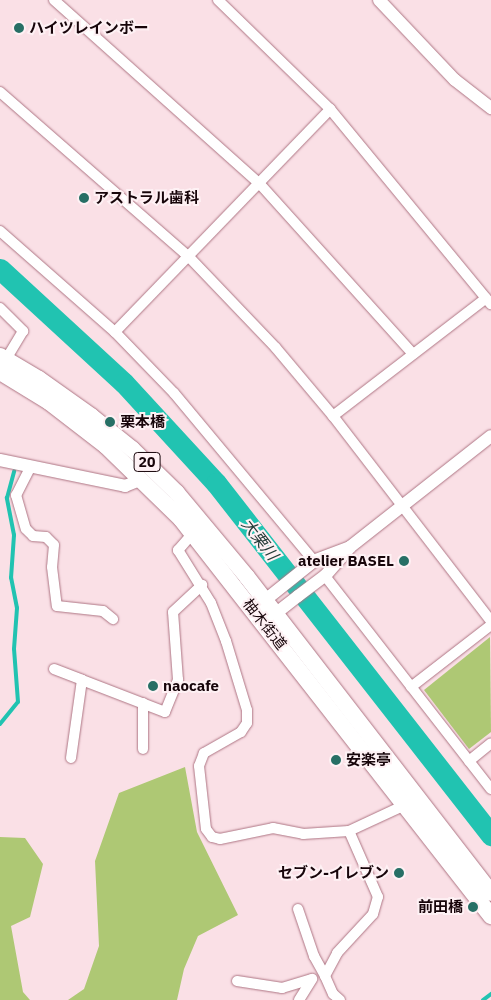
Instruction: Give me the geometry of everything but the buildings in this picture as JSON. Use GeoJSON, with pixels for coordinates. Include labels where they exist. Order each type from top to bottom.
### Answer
{"type":"FeatureCollection","features":[{"type":"Feature","properties":{"kind":"main road","name":"柚木街道"},"geometry":{"type":"LineString","coordinates":[[2,365],[78,424],[142,479],[266,610],[491,893]]}},
{"type":"Feature","properties":{"kind":"main road","name":"柚木街道"},"geometry":{"type":"LineString","coordinates":[[2,365],[91,416],[150,466],[209,528],[405,805],[491,916]]}},
{"type":"Feature","properties":{"kind":"street"},"geometry":{"type":"LineString","coordinates":[[54,0],[258,183],[413,354]]}},
{"type":"Feature","properties":{"kind":"street"},"geometry":{"type":"LineString","coordinates":[[218,0],[330,109],[489,301],[413,354],[333,416]]}},
{"type":"Feature","properties":{"kind":"street"},"geometry":{"type":"LineString","coordinates":[[380,0],[455,80],[491,108]]}},
{"type":"Feature","properties":{"kind":"street"},"geometry":{"type":"LineString","coordinates":[[0,92],[190,258],[276,348],[333,416],[491,623],[411,687]]}},
{"type":"Feature","properties":{"kind":"street"},"geometry":{"type":"LineString","coordinates":[[115,332],[190,258],[258,183],[330,109]]}},
{"type":"Feature","properties":{"kind":"street"},"geometry":{"type":"LineString","coordinates":[[0,231],[115,332],[219,444],[310,565]]}},
{"type":"Feature","properties":{"kind":"street"},"geometry":{"type":"LineString","coordinates":[[0,308],[23,331],[2,365]]}},
{"type":"Feature","properties":{"kind":"street"},"geometry":{"type":"LineString","coordinates":[[266,610],[294,600],[320,579],[350,546],[490,439]]}},
{"type":"Feature","properties":{"kind":"street"},"geometry":{"type":"LineString","coordinates":[[0,460],[125,486],[142,479]]}},
{"type":"Feature","properties":{"kind":"street"},"geometry":{"type":"LineString","coordinates":[[31,466],[16,495],[26,529],[33,536],[46,537],[54,545],[52,567],[57,606],[103,612],[113,619]]}},
{"type":"Feature","properties":{"kind":"street"},"geometry":{"type":"LineString","coordinates":[[193,533],[178,550],[202,585],[226,641],[247,710],[248,723],[241,732],[204,753],[199,766],[206,829],[212,837],[220,839],[272,828],[303,834],[349,830],[405,805]]}},
{"type":"Feature","properties":{"kind":"street"},"geometry":{"type":"LineString","coordinates":[[266,610],[283,586],[310,565],[350,546]]}},
{"type":"Feature","properties":{"kind":"street"},"geometry":{"type":"LineString","coordinates":[[320,579],[411,687],[491,789]]}},
{"type":"Feature","properties":{"kind":"street"},"geometry":{"type":"LineString","coordinates":[[54,669],[165,712],[178,680],[173,612],[202,585]]}},
{"type":"Feature","properties":{"kind":"street"},"geometry":{"type":"LineString","coordinates":[[71,758],[82,680]]}},
{"type":"Feature","properties":{"kind":"street"},"geometry":{"type":"LineString","coordinates":[[143,703],[143,749]]}},
{"type":"Feature","properties":{"kind":"street"},"geometry":{"type":"LineString","coordinates":[[469,761],[491,743]]}},
{"type":"Feature","properties":{"kind":"street"},"geometry":{"type":"LineString","coordinates":[[237,981],[282,988],[312,979],[324,973],[337,953],[373,914],[378,898],[349,830]]}},
{"type":"Feature","properties":{"kind":"street"},"geometry":{"type":"LineString","coordinates":[[298,909],[333,994],[340,1000]]}},
{"type":"Feature","properties":{"kind":"street"},"geometry":{"type":"LineString","coordinates":[[299,1000],[312,979]]}},
{"type":"Feature","properties":{"kind":"green space"},"geometry":{"type":"Polygon","coordinates":[[[490,637],[491,732],[469,749],[424,690],[490,637]]]}},
{"type":"Feature","properties":{"kind":"green space"},"geometry":{"type":"Polygon","coordinates":[[[185,767],[197,832],[238,915],[198,936],[184,969],[177,1000],[68,1000],[84,989],[99,946],[95,861],[119,793],[185,767]]]}},
{"type":"Feature","properties":{"kind":"green space"},"geometry":{"type":"Polygon","coordinates":[[[0,837],[25,838],[43,864],[30,917],[11,926],[23,992],[30,1000],[0,1000],[0,837]]]}},
{"type":"Feature","properties":{"kind":"waterway","name":"大栗川"},"geometry":{"type":"LineString","coordinates":[[0,269],[124,383],[216,483],[491,835]]}},
{"type":"Feature","properties":{"kind":"waterway"},"geometry":{"type":"LineString","coordinates":[[0,724],[18,702],[14,649],[17,608],[11,578],[14,535],[7,498],[14,471]]}},
{"type":"Feature","properties":{"kind":"waterway"},"geometry":{"type":"LineString","coordinates":[[483,1000],[491,994]]}},
{"type":"Feature","properties":{"kind":"place","name":"ハイツレインボー"},"geometry":{"type":"Point","coordinates":[19,28]}},
{"type":"Feature","properties":{"kind":"place","name":"アストラル歯科"},"geometry":{"type":"Point","coordinates":[84,198]}},
{"type":"Feature","properties":{"kind":"place","name":"栗本橋"},"geometry":{"type":"Point","coordinates":[110,422]}},
{"type":"Feature","properties":{"kind":"place","name":"atelier BASEL"},"geometry":{"type":"Point","coordinates":[404,561]}},
{"type":"Feature","properties":{"kind":"place","name":"naocafe"},"geometry":{"type":"Point","coordinates":[153,686]}},
{"type":"Feature","properties":{"kind":"place","name":"安楽亭"},"geometry":{"type":"Point","coordinates":[336,760]}},
{"type":"Feature","properties":{"kind":"place","name":"セブン-イレブン"},"geometry":{"type":"Point","coordinates":[399,873]}},
{"type":"Feature","properties":{"kind":"place","name":"前田橋"},"geometry":{"type":"Point","coordinates":[473,907]}}]}
